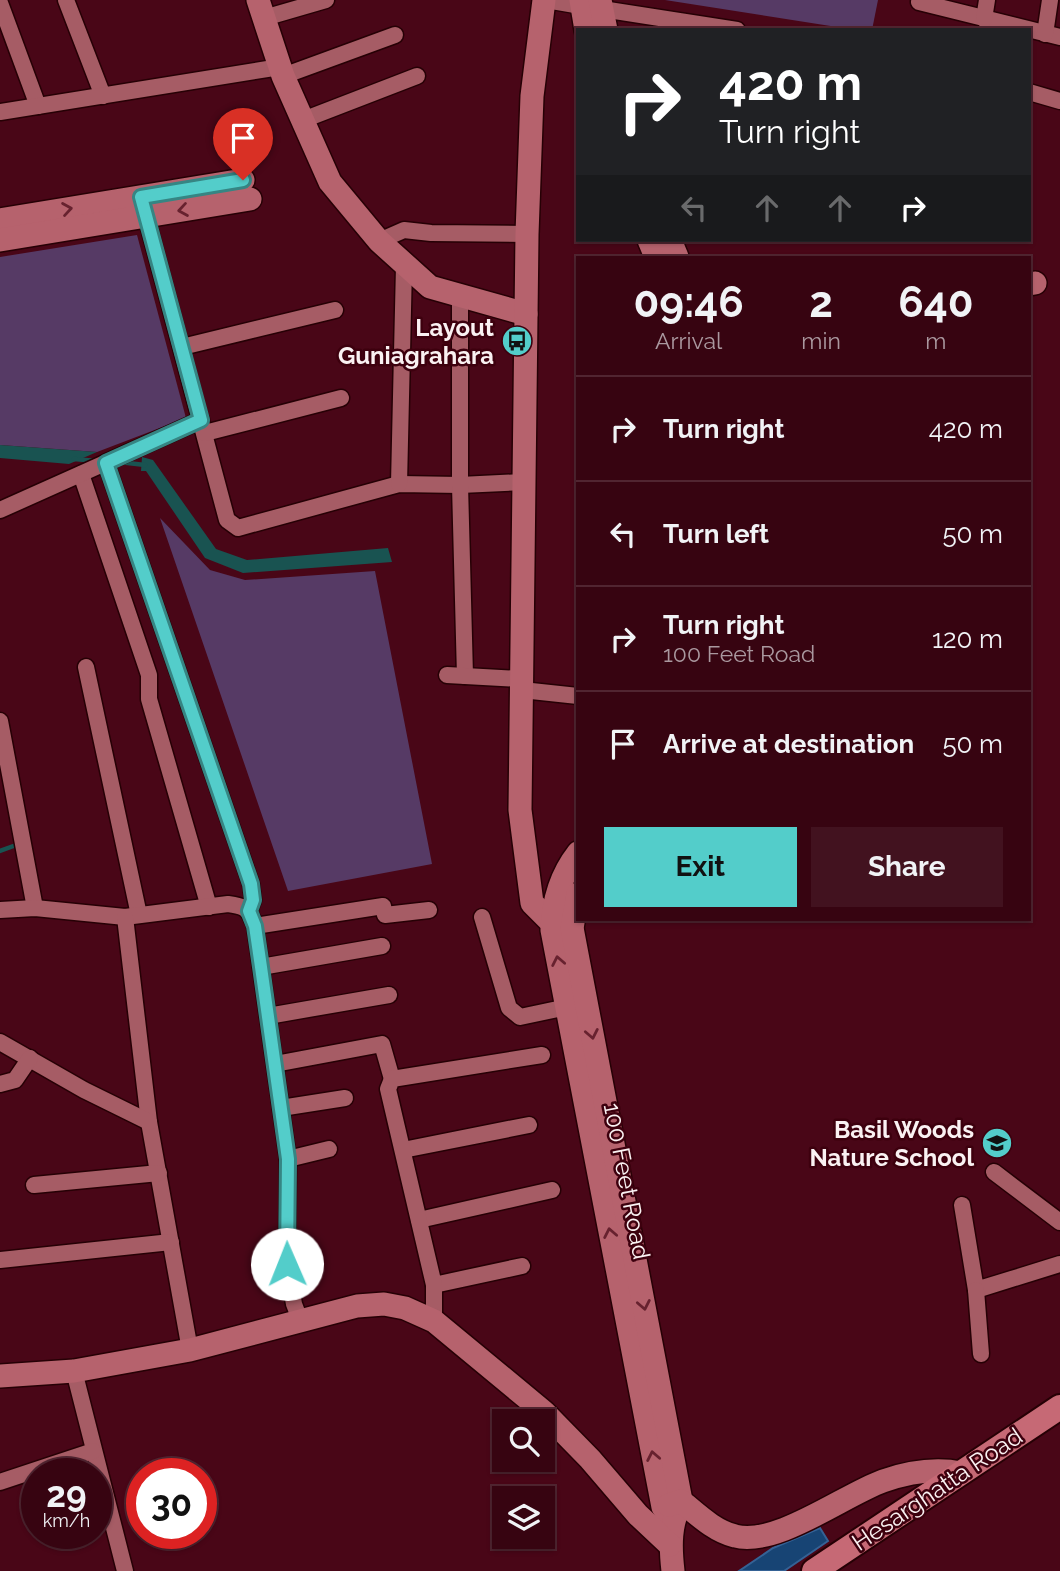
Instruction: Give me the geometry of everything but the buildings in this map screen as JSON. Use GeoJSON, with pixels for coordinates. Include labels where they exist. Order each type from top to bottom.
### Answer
{"type":"FeatureCollection","features":[{"type":"Feature","properties":{"kind":"main road","name":"Hesarghatta Road"},"geometry":{"type":"LineString","coordinates":[[814,1571],[1060,1407]]}},
{"type":"Feature","properties":{"kind":"street"},"geometry":{"type":"LineString","coordinates":[[65,0],[103,96]]}},
{"type":"Feature","properties":{"kind":"street"},"geometry":{"type":"LineString","coordinates":[[326,0],[261,9],[282,71],[330,182],[379,241],[430,287],[526,314]]}},
{"type":"Feature","properties":{"kind":"street"},"geometry":{"type":"LineString","coordinates":[[562,926],[532,903],[520,810],[527,234],[532,96],[545,0],[723,28]]}},
{"type":"Feature","properties":{"kind":"street"},"geometry":{"type":"LineString","coordinates":[[920,0],[919,2],[1022,28]]}},
{"type":"Feature","properties":{"kind":"street"},"geometry":{"type":"LineString","coordinates":[[984,19],[987,0]]}},
{"type":"Feature","properties":{"kind":"street"},"geometry":{"type":"LineString","coordinates":[[1031,30],[1052,35],[1050,0]]}},
{"type":"Feature","properties":{"kind":"street"},"geometry":{"type":"LineString","coordinates":[[0,3],[37,106]]}},
{"type":"Feature","properties":{"kind":"street"},"geometry":{"type":"LineString","coordinates":[[587,28],[594,9]]}},
{"type":"Feature","properties":{"kind":"street"},"geometry":{"type":"LineString","coordinates":[[0,112],[282,71],[395,35]]}},
{"type":"Feature","properties":{"kind":"street"},"geometry":{"type":"LineString","coordinates":[[303,120],[417,76]]}},
{"type":"Feature","properties":{"kind":"street"},"geometry":{"type":"LineString","coordinates":[[1031,93],[1060,101]]}},
{"type":"Feature","properties":{"kind":"street"},"geometry":{"type":"LineString","coordinates":[[0,220],[144,206],[247,190]]}},
{"type":"Feature","properties":{"kind":"street"},"geometry":{"type":"LineString","coordinates":[[0,240],[144,206]]}},
{"type":"Feature","properties":{"kind":"street"},"geometry":{"type":"LineString","coordinates":[[144,206],[227,520],[238,528],[399,484],[523,482]]}},
{"type":"Feature","properties":{"kind":"street"},"geometry":{"type":"LineString","coordinates":[[379,241],[404,230],[431,233],[527,234]]}},
{"type":"Feature","properties":{"kind":"street"},"geometry":{"type":"LineString","coordinates":[[399,484],[404,266]]}},
{"type":"Feature","properties":{"kind":"street"},"geometry":{"type":"LineString","coordinates":[[460,297],[464,676]]}},
{"type":"Feature","properties":{"kind":"street"},"geometry":{"type":"LineString","coordinates":[[182,347],[335,310]]}},
{"type":"Feature","properties":{"kind":"street"},"geometry":{"type":"LineString","coordinates":[[0,510],[113,460],[203,427],[341,398]]}},
{"type":"Feature","properties":{"kind":"street"},"geometry":{"type":"LineString","coordinates":[[113,460],[251,884],[252,919],[288,1159],[287,1264],[300,1320]]}},
{"type":"Feature","properties":{"kind":"street"},"geometry":{"type":"LineString","coordinates":[[85,472],[149,675],[149,699],[209,907]]}},
{"type":"Feature","properties":{"kind":"street"},"geometry":{"type":"LineString","coordinates":[[86,667],[132,916],[149,1122],[190,1350]]}},
{"type":"Feature","properties":{"kind":"street"},"geometry":{"type":"LineString","coordinates":[[447,675],[522,684],[576,696]]}},
{"type":"Feature","properties":{"kind":"street"},"geometry":{"type":"LineString","coordinates":[[0,721],[35,908]]}},
{"type":"Feature","properties":{"kind":"street","name":"100 Feet Road"},"geometry":{"type":"LineString","coordinates":[[576,856],[561,882],[567,1007],[672,1510]]}},
{"type":"Feature","properties":{"kind":"street","name":"100 Feet Road"},"geometry":{"type":"LineString","coordinates":[[576,898],[562,926],[672,1510],[670,1545],[673,1571]]}},
{"type":"Feature","properties":{"kind":"street"},"geometry":{"type":"LineString","coordinates":[[0,910],[35,908],[132,916],[242,906],[252,919]]}},
{"type":"Feature","properties":{"kind":"street"},"geometry":{"type":"LineString","coordinates":[[252,919],[383,906],[385,915],[429,910]]}},
{"type":"Feature","properties":{"kind":"street"},"geometry":{"type":"LineString","coordinates":[[482,917],[514,1014],[520,1017],[567,1007]]}},
{"type":"Feature","properties":{"kind":"street"},"geometry":{"type":"LineString","coordinates":[[261,967],[382,946]]}},
{"type":"Feature","properties":{"kind":"street"},"geometry":{"type":"LineString","coordinates":[[268,1016],[388,995]]}},
{"type":"Feature","properties":{"kind":"street"},"geometry":{"type":"LineString","coordinates":[[0,1042],[84,1090],[149,1122]]}},
{"type":"Feature","properties":{"kind":"street"},"geometry":{"type":"LineString","coordinates":[[275,1064],[382,1044],[392,1079],[388,1089],[434,1284],[434,1321]]}},
{"type":"Feature","properties":{"kind":"street"},"geometry":{"type":"LineString","coordinates":[[392,1079],[542,1055]]}},
{"type":"Feature","properties":{"kind":"street"},"geometry":{"type":"LineString","coordinates":[[0,1084],[15,1080],[30,1058]]}},
{"type":"Feature","properties":{"kind":"street"},"geometry":{"type":"LineString","coordinates":[[281,1108],[345,1098]]}},
{"type":"Feature","properties":{"kind":"street"},"geometry":{"type":"LineString","coordinates":[[403,1150],[529,1125]]}},
{"type":"Feature","properties":{"kind":"street"},"geometry":{"type":"LineString","coordinates":[[288,1159],[329,1149]]}},
{"type":"Feature","properties":{"kind":"street"},"geometry":{"type":"LineString","coordinates":[[994,1172],[1060,1222]]}},
{"type":"Feature","properties":{"kind":"street"},"geometry":{"type":"LineString","coordinates":[[34,1185],[159,1173]]}},
{"type":"Feature","properties":{"kind":"street"},"geometry":{"type":"LineString","coordinates":[[419,1220],[552,1190]]}},
{"type":"Feature","properties":{"kind":"street"},"geometry":{"type":"LineString","coordinates":[[962,1205],[976,1290],[981,1354]]}},
{"type":"Feature","properties":{"kind":"street"},"geometry":{"type":"LineString","coordinates":[[0,1260],[171,1242]]}},
{"type":"Feature","properties":{"kind":"street"},"geometry":{"type":"LineString","coordinates":[[976,1290],[1060,1264]]}},
{"type":"Feature","properties":{"kind":"street"},"geometry":{"type":"LineString","coordinates":[[434,1284],[522,1266]]}},
{"type":"Feature","properties":{"kind":"street"},"geometry":{"type":"LineString","coordinates":[[0,1376],[74,1371],[190,1350],[357,1306],[384,1304],[405,1308],[434,1321],[544,1412],[670,1545]]}},
{"type":"Feature","properties":{"kind":"street"},"geometry":{"type":"LineString","coordinates":[[74,1371],[125,1571]]}},
{"type":"Feature","properties":{"kind":"street"},"geometry":{"type":"LineString","coordinates":[[0,1482],[93,1451]]}},
{"type":"Feature","properties":{"kind":"street"},"geometry":{"type":"LineString","coordinates":[[672,1510],[735,1536],[752,1537],[787,1528],[883,1481],[937,1468],[961,1473]]}},
{"type":"Feature","properties":{"kind":"shaded area"},"geometry":{"type":"Polygon","coordinates":[[[665,0],[878,0],[872,28],[843,28],[665,0]]]}},
{"type":"Feature","properties":{"kind":"shaded area"},"geometry":{"type":"Polygon","coordinates":[[[137,235],[186,418],[97,452],[0,445],[0,257],[137,235]]]}},
{"type":"Feature","properties":{"kind":"shaded area"},"geometry":{"type":"Polygon","coordinates":[[[160,518],[210,570],[245,580],[375,571],[432,864],[288,891],[160,518]]]}},
{"type":"Feature","properties":{"kind":"water"},"geometry":{"type":"Polygon","coordinates":[[[0,445],[97,452],[69,464],[0,458],[0,445]]]}},
{"type":"Feature","properties":{"kind":"water"},"geometry":{"type":"Polygon","coordinates":[[[142,457],[153,460],[216,549],[247,560],[388,548],[392,562],[243,573],[205,558],[146,471],[141,471],[142,457]]]}},
{"type":"Feature","properties":{"kind":"waterway"},"geometry":{"type":"LineString","coordinates":[[74,459],[97,461]]}},
{"type":"Feature","properties":{"kind":"waterway"},"geometry":{"type":"LineString","coordinates":[[119,462],[145,465]]}},
{"type":"Feature","properties":{"kind":"waterway"},"geometry":{"type":"LineString","coordinates":[[0,851],[19,844]]}},
{"type":"Feature","properties":{"kind":"place","name":"Layout Guniagrahara"},"geometry":{"type":"Point","coordinates":[517,341]}},
{"type":"Feature","properties":{"kind":"place","name":"Basil Woods Nature School"},"geometry":{"type":"Point","coordinates":[997,1143]}},
{"type":"Feature","properties":{"kind":"route"},"geometry":{"type":"LineString","coordinates":[[243,180],[141,197],[201,420],[106,463],[251,884],[253,900],[249,911],[255,926],[288,1159],[285,1188],[287,1264]]}}]}
